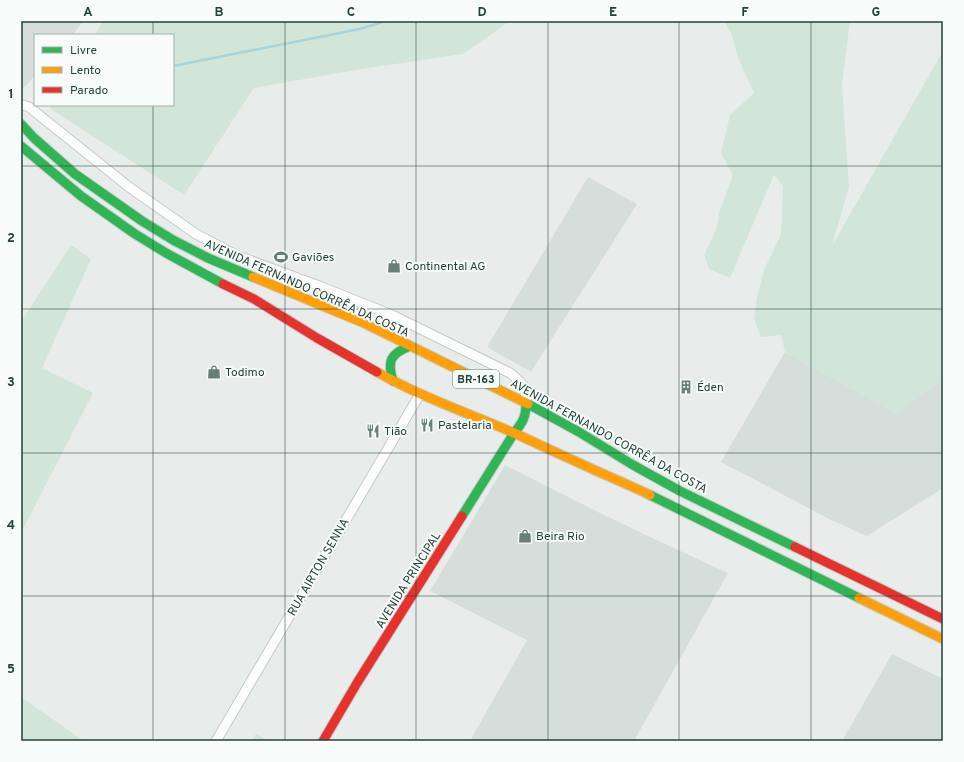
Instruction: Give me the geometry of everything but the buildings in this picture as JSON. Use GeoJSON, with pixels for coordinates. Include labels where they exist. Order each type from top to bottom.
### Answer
{"type":"FeatureCollection","features":[{"type":"Feature","properties":{"kind":"main road","name":"AVENIDA FERNANDO CORRÊA DA COSTA"},"geometry":{"type":"LineString","coordinates":[[21,124],[34,138],[76,174],[142,221],[173,240],[208,258],[364,323],[526,403],[680,490],[943,619]]}},
{"type":"Feature","properties":{"kind":"main road"},"geometry":{"type":"LineString","coordinates":[[21,146],[81,196],[135,234],[218,282],[254,299],[317,338],[393,381],[625,483],[943,639]]}},
{"type":"Feature","properties":{"kind":"main road"},"geometry":{"type":"LineString","coordinates":[[393,381],[389,363],[392,356],[398,350],[410,346]]}},
{"type":"Feature","properties":{"kind":"main road","name":"AVENIDA PRINCIPAL"},"geometry":{"type":"LineString","coordinates":[[323,741],[357,683],[514,433],[523,423],[526,414],[526,403]]}},
{"type":"Feature","properties":{"kind":"street"},"geometry":{"type":"LineString","coordinates":[[21,106],[24,105],[29,107],[129,187],[196,234],[238,256],[392,315],[510,373],[519,380],[526,391],[526,403]]}},
{"type":"Feature","properties":{"kind":"street"},"geometry":{"type":"LineString","coordinates":[[312,302],[319,286]]}},
{"type":"Feature","properties":{"kind":"street","name":"RUA AIRTON SENNA"},"geometry":{"type":"LineString","coordinates":[[216,741],[420,394]]}},
{"type":"Feature","properties":{"kind":"shaded area"},"geometry":{"type":"Polygon","coordinates":[[[21,21],[83,21],[74,34],[34,34],[34,77],[21,91],[21,21]]]}},
{"type":"Feature","properties":{"kind":"shaded area"},"geometry":{"type":"Polygon","coordinates":[[[588,177],[637,204],[531,372],[487,347],[588,177]]]}},
{"type":"Feature","properties":{"kind":"shaded area"},"geometry":{"type":"Polygon","coordinates":[[[785,352],[896,413],[943,379],[943,488],[867,536],[831,520],[721,462],[785,352]]]}},
{"type":"Feature","properties":{"kind":"shaded area"},"geometry":{"type":"Polygon","coordinates":[[[505,465],[600,513],[728,573],[634,741],[470,741],[527,640],[430,591],[505,465]]]}},
{"type":"Feature","properties":{"kind":"shaded area"},"geometry":{"type":"Polygon","coordinates":[[[892,654],[943,679],[943,741],[842,741],[892,654]]]}},
{"type":"Feature","properties":{"kind":"green space"},"geometry":{"type":"Polygon","coordinates":[[[103,21],[510,21],[463,54],[362,69],[254,88],[184,195],[49,108],[51,106],[174,106],[174,34],[96,34],[103,21]]]}},
{"type":"Feature","properties":{"kind":"green space"},"geometry":{"type":"Polygon","coordinates":[[[724,21],[850,21],[842,85],[849,187],[832,246],[943,51],[943,379],[896,413],[785,352],[781,335],[761,337],[754,319],[757,298],[764,270],[781,234],[783,186],[774,175],[730,278],[709,269],[704,255],[717,228],[719,213],[733,175],[721,153],[730,115],[754,93],[738,58],[732,35],[724,21]]]}},
{"type":"Feature","properties":{"kind":"green space"},"geometry":{"type":"Polygon","coordinates":[[[71,245],[91,259],[42,368],[93,393],[21,533],[21,322],[71,245]]]}},
{"type":"Feature","properties":{"kind":"green space"},"geometry":{"type":"Polygon","coordinates":[[[21,697],[84,741],[21,741],[21,697]]]}},
{"type":"Feature","properties":{"kind":"green space"},"geometry":{"type":"Polygon","coordinates":[[[256,734],[269,741],[251,741],[256,734]]]}},
{"type":"Feature","properties":{"kind":"waterway"},"geometry":{"type":"LineString","coordinates":[[174,66],[360,29],[386,21]]}},
{"type":"Feature","properties":{"kind":"traffic: fast"},"geometry":{"type":"LineString","coordinates":[[21,124],[34,138],[75,174],[142,221],[173,240],[208,258],[253,277]]}},
{"type":"Feature","properties":{"kind":"traffic: fast"},"geometry":{"type":"LineString","coordinates":[[21,146],[81,196],[135,234],[166,253],[223,284]]}},
{"type":"Feature","properties":{"kind":"traffic: fast"},"geometry":{"type":"LineString","coordinates":[[393,381],[390,363],[394,355],[410,346]]}},
{"type":"Feature","properties":{"kind":"traffic: fast"},"geometry":{"type":"LineString","coordinates":[[514,433],[520,426],[523,419],[526,403]]}},
{"type":"Feature","properties":{"kind":"traffic: fast"},"geometry":{"type":"LineString","coordinates":[[528,404],[680,491],[795,547]]}},
{"type":"Feature","properties":{"kind":"traffic: fast"},"geometry":{"type":"LineString","coordinates":[[462,516],[514,433]]}},
{"type":"Feature","properties":{"kind":"traffic: fast"},"geometry":{"type":"LineString","coordinates":[[650,495],[859,598]]}},
{"type":"Feature","properties":{"kind":"traffic: slow"},"geometry":{"type":"LineString","coordinates":[[253,277],[364,323],[528,404]]}},
{"type":"Feature","properties":{"kind":"traffic: slow"},"geometry":{"type":"LineString","coordinates":[[377,372],[428,397],[514,433],[650,495]]}},
{"type":"Feature","properties":{"kind":"traffic: slow"},"geometry":{"type":"LineString","coordinates":[[859,598],[943,639]]}},
{"type":"Feature","properties":{"kind":"traffic: jam"},"geometry":{"type":"LineString","coordinates":[[223,284],[254,299],[317,338],[377,372]]}},
{"type":"Feature","properties":{"kind":"traffic: jam"},"geometry":{"type":"LineString","coordinates":[[323,741],[357,683],[462,516]]}},
{"type":"Feature","properties":{"kind":"traffic: jam"},"geometry":{"type":"LineString","coordinates":[[795,547],[943,619]]}},
{"type":"Feature","properties":{"kind":"place","name":"Gaviões"},"geometry":{"type":"Point","coordinates":[281,257]}},
{"type":"Feature","properties":{"kind":"place","name":"Continental AG"},"geometry":{"type":"Point","coordinates":[394,266]}},
{"type":"Feature","properties":{"kind":"place","name":"Todimo"},"geometry":{"type":"Point","coordinates":[214,372]}},
{"type":"Feature","properties":{"kind":"place","name":"Éden"},"geometry":{"type":"Point","coordinates":[686,387]}},
{"type":"Feature","properties":{"kind":"place","name":"Pastelaria"},"geometry":{"type":"Point","coordinates":[427,425]}},
{"type":"Feature","properties":{"kind":"place","name":"Tião"},"geometry":{"type":"Point","coordinates":[373,431]}},
{"type":"Feature","properties":{"kind":"place","name":"Beira Rio"},"geometry":{"type":"Point","coordinates":[525,536]}}]}
